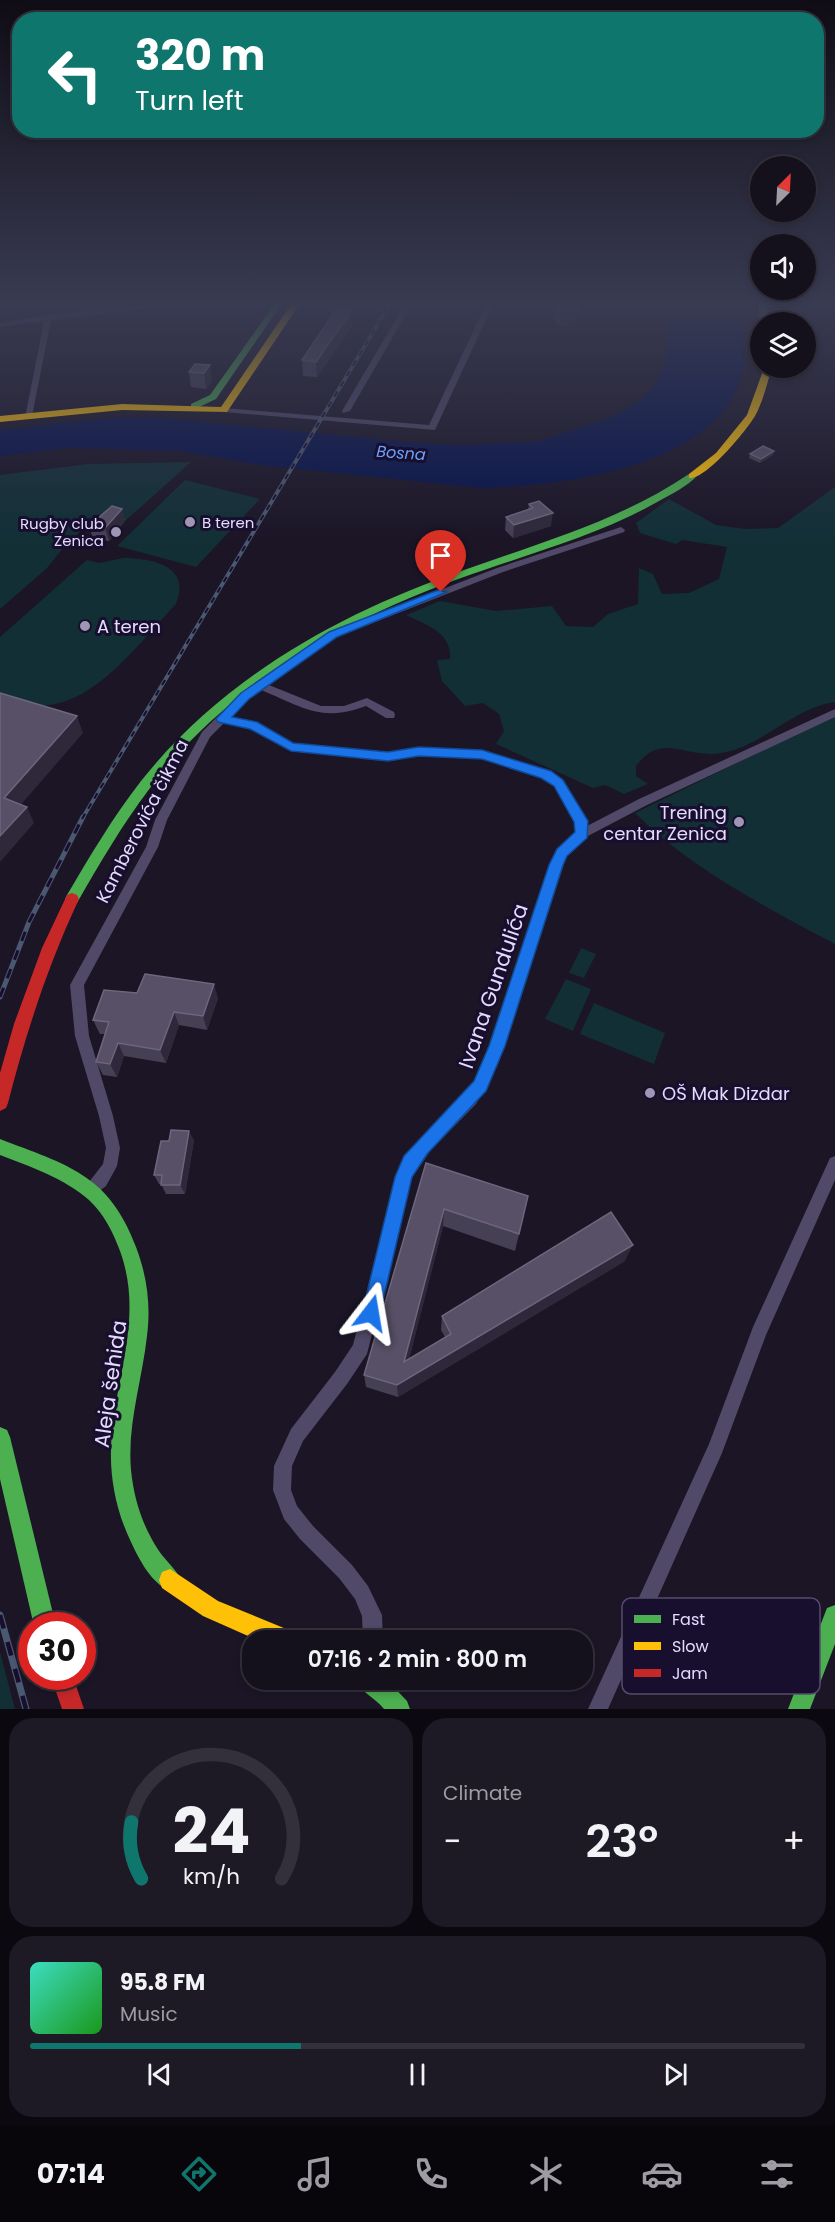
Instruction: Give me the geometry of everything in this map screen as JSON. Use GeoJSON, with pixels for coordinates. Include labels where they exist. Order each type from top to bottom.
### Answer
{"type":"FeatureCollection","features":[{"type":"Feature","properties":{"kind":"main road"},"geometry":{"type":"LineString","coordinates":[[217,405],[231,382]]}},
{"type":"Feature","properties":{"kind":"main road"},"geometry":{"type":"LineString","coordinates":[[0,419],[123,407],[183,408],[217,405],[236,382]]}},
{"type":"Feature","properties":{"kind":"main road"},"geometry":{"type":"LineString","coordinates":[[0,1103],[23,1011],[57,926],[113,826],[146,781],[190,731],[256,675],[346,620],[420,588],[612,519],[673,488],[713,460],[740,433],[762,393],[765,382]]}},
{"type":"Feature","properties":{"kind":"main road","name":"Aleja šehida"},"geometry":{"type":"LineString","coordinates":[[0,1147],[72,1180],[90,1191],[106,1206],[121,1228],[133,1259],[141,1318],[122,1428],[120,1461],[124,1493],[141,1543],[157,1567],[177,1587],[198,1601],[263,1630]]}},
{"type":"Feature","properties":{"kind":"main road"},"geometry":{"type":"LineString","coordinates":[[0,1437],[10,1487],[41,1612]]}},
{"type":"Feature","properties":{"kind":"main road"},"geometry":{"type":"LineString","coordinates":[[820,1655],[835,1616]]}},
{"type":"Feature","properties":{"kind":"main road"},"geometry":{"type":"LineString","coordinates":[[66,1690],[72,1709]]}},
{"type":"Feature","properties":{"kind":"main road"},"geometry":{"type":"LineString","coordinates":[[382,1690],[399,1709]]}},
{"type":"Feature","properties":{"kind":"main road"},"geometry":{"type":"LineString","coordinates":[[799,1709],[805,1694]]}},
{"type":"Feature","properties":{"kind":"street"},"geometry":{"type":"LineString","coordinates":[[28,416],[35,382]]}},
{"type":"Feature","properties":{"kind":"street"},"geometry":{"type":"LineString","coordinates":[[346,411],[363,382]]}},
{"type":"Feature","properties":{"kind":"street"},"geometry":{"type":"LineString","coordinates":[[217,405],[432,428],[454,382]]}},
{"type":"Feature","properties":{"kind":"street","name":"Kamberovića čikma"},"geometry":{"type":"LineString","coordinates":[[90,1191],[101,1181],[110,1166],[113,1148],[82,1036],[77,985],[152,847],[160,820],[206,735],[260,685],[298,657],[344,629],[500,570],[621,530]]}},
{"type":"Feature","properties":{"kind":"street"},"geometry":{"type":"LineString","coordinates":[[260,685],[308,708],[345,710],[367,702],[390,715]]}},
{"type":"Feature","properties":{"kind":"street","name":"Ivana Gundulića"},"geometry":{"type":"LineString","coordinates":[[374,1630],[374,1622],[365,1596],[293,1515],[284,1499],[280,1482],[282,1466],[299,1431],[349,1371],[361,1348],[404,1177],[410,1162],[480,1086],[492,1062],[561,853],[582,834],[681,783],[835,713]]}},
{"type":"Feature","properties":{"kind":"street"},"geometry":{"type":"LineString","coordinates":[[222,719],[253,725],[291,747],[388,757],[419,752],[482,754],[535,771],[558,783],[581,821],[582,834]]}},
{"type":"Feature","properties":{"kind":"street"},"geometry":{"type":"LineString","coordinates":[[648,1598],[716,1447],[759,1333],[835,1162]]}},
{"type":"Feature","properties":{"kind":"street"},"geometry":{"type":"LineString","coordinates":[[598,1709],[622,1656]]}},
{"type":"Feature","properties":{"kind":"green space"},"geometry":{"type":"Polygon","coordinates":[[[191,462],[125,521],[98,514],[63,548],[47,568],[0,609],[0,475],[88,464],[191,462]]]}},
{"type":"Feature","properties":{"kind":"green space","name":"B teren"},"geometry":{"type":"Polygon","coordinates":[[[185,480],[260,499],[196,567],[117,546],[185,480]]]}},
{"type":"Feature","properties":{"kind":"green space"},"geometry":{"type":"Polygon","coordinates":[[[835,487],[835,702],[805,712],[751,743],[721,753],[696,753],[665,748],[655,750],[636,766],[636,776],[648,784],[624,794],[605,785],[593,788],[496,744],[504,731],[499,714],[483,703],[465,706],[442,681],[437,660],[450,659],[447,642],[429,626],[406,615],[440,601],[496,611],[552,606],[566,626],[593,627],[608,614],[638,604],[639,568],[653,574],[662,594],[689,593],[719,579],[727,547],[682,540],[676,544],[640,533],[636,523],[669,499],[716,525],[745,529],[778,528],[835,487]]]}},
{"type":"Feature","properties":{"kind":"green space"},"geometry":{"type":"Polygon","coordinates":[[[123,558],[157,563],[174,573],[179,581],[180,591],[176,604],[119,665],[86,692],[49,705],[36,705],[0,694],[0,637],[87,560],[99,563],[123,558]]]}},
{"type":"Feature","properties":{"kind":"green space","name":"Trening centar Zenica"},"geometry":{"type":"Polygon","coordinates":[[[835,715],[835,944],[730,886],[680,852],[635,813],[835,715]]]}},
{"type":"Feature","properties":{"kind":"green space"},"geometry":{"type":"Polygon","coordinates":[[[581,948],[596,954],[584,978],[569,973],[581,948]]]}},
{"type":"Feature","properties":{"kind":"green space"},"geometry":{"type":"Polygon","coordinates":[[[566,979],[591,989],[573,1031],[545,1019],[566,979]]]}},
{"type":"Feature","properties":{"kind":"green space"},"geometry":{"type":"Polygon","coordinates":[[[594,1003],[665,1033],[654,1064],[580,1034],[594,1003]]]}},
{"type":"Feature","properties":{"kind":"green space"},"geometry":{"type":"Polygon","coordinates":[[[0,1652],[15,1709],[0,1709],[0,1652]]]}},
{"type":"Feature","properties":{"kind":"water","name":"Bosna"},"geometry":{"type":"Polygon","coordinates":[[[656,382],[739,382],[727,406],[702,431],[670,451],[593,476],[514,486],[481,488],[260,465],[182,451],[68,448],[0,456],[0,430],[113,418],[163,418],[418,443],[463,445],[539,441],[612,417],[638,402],[653,388],[656,382]]]}},
{"type":"Feature","properties":{"kind":"building"},"geometry":{"type":"Polygon","coordinates":[[[763,446],[774,451],[761,459],[750,454],[763,446]]]}},
{"type":"Feature","properties":{"kind":"building"},"geometry":{"type":"Polygon","coordinates":[[[539,501],[553,513],[514,525],[506,517],[533,508],[529,504],[539,501]]]}},
{"type":"Feature","properties":{"kind":"building"},"geometry":{"type":"Polygon","coordinates":[[[112,506],[122,509],[105,528],[89,526],[112,506]]]}},
{"type":"Feature","properties":{"kind":"building"},"geometry":{"type":"Polygon","coordinates":[[[0,693],[77,716],[4,798],[27,807],[0,836],[0,693]]]}},
{"type":"Feature","properties":{"kind":"building"},"geometry":{"type":"Polygon","coordinates":[[[145,974],[214,984],[203,1016],[174,1012],[160,1050],[118,1043],[110,1064],[96,1062],[109,1022],[93,1020],[104,990],[137,993],[145,974]]]}},
{"type":"Feature","properties":{"kind":"building"},"geometry":{"type":"Polygon","coordinates":[[[171,1130],[189,1131],[180,1185],[161,1185],[162,1175],[154,1175],[161,1141],[169,1141],[171,1130]]]}},
{"type":"Feature","properties":{"kind":"building"},"geometry":{"type":"Polygon","coordinates":[[[426,1163],[528,1196],[519,1234],[444,1209],[404,1362],[451,1334],[442,1316],[611,1212],[633,1245],[397,1385],[364,1375],[426,1163]]]}},
{"type":"Feature","properties":{"kind":"railway"},"geometry":{"type":"LineString","coordinates":[[82,819],[343,382]]}},
{"type":"Feature","properties":{"kind":"railway"},"geometry":{"type":"LineString","coordinates":[[0,997],[29,922],[83,817]]}},
{"type":"Feature","properties":{"kind":"railway"},"geometry":{"type":"LineString","coordinates":[[0,1615],[26,1709]]}},
{"type":"Feature","properties":{"kind":"traffic: fast"},"geometry":{"type":"LineString","coordinates":[[194,406],[213,397],[224,382]]}},
{"type":"Feature","properties":{"kind":"traffic: fast"},"geometry":{"type":"LineString","coordinates":[[72,899],[107,838],[146,784],[189,736],[235,694],[286,657],[341,625],[401,597],[467,572],[584,533],[612,521],[667,493],[692,476]]}},
{"type":"Feature","properties":{"kind":"traffic: fast"},"geometry":{"type":"LineString","coordinates":[[0,1147],[58,1171],[90,1190],[110,1212],[124,1238],[134,1264],[139,1289],[140,1312],[122,1429],[121,1470],[124,1490],[136,1530],[156,1565],[170,1580]]}},
{"type":"Feature","properties":{"kind":"traffic: fast"},"geometry":{"type":"LineString","coordinates":[[0,1437],[42,1612]]}},
{"type":"Feature","properties":{"kind":"traffic: fast"},"geometry":{"type":"LineString","coordinates":[[820,1655],[835,1616]]}},
{"type":"Feature","properties":{"kind":"traffic: fast"},"geometry":{"type":"LineString","coordinates":[[382,1690],[399,1709]]}},
{"type":"Feature","properties":{"kind":"traffic: fast"},"geometry":{"type":"LineString","coordinates":[[799,1709],[805,1694]]}},
{"type":"Feature","properties":{"kind":"traffic: slow"},"geometry":{"type":"LineString","coordinates":[[0,419],[122,407],[224,410],[243,382]]}},
{"type":"Feature","properties":{"kind":"traffic: slow"},"geometry":{"type":"LineString","coordinates":[[692,476],[719,455],[751,415],[763,382]]}},
{"type":"Feature","properties":{"kind":"traffic: slow"},"geometry":{"type":"LineString","coordinates":[[170,1580],[211,1609],[259,1630]]}},
{"type":"Feature","properties":{"kind":"traffic: jam"},"geometry":{"type":"LineString","coordinates":[[0,1103],[30,999],[49,948],[72,899]]}},
{"type":"Feature","properties":{"kind":"traffic: jam"},"geometry":{"type":"LineString","coordinates":[[66,1690],[73,1709]]}},
{"type":"Feature","properties":{"kind":"place","name":"B teren"},"geometry":{"type":"Point","coordinates":[190,522]}},
{"type":"Feature","properties":{"kind":"place","name":"Rugby club Zenica"},"geometry":{"type":"Point","coordinates":[116,532]}},
{"type":"Feature","properties":{"kind":"place","name":"A teren"},"geometry":{"type":"Point","coordinates":[85,626]}},
{"type":"Feature","properties":{"kind":"place","name":"Trening centar Zenica"},"geometry":{"type":"Point","coordinates":[739,822]}},
{"type":"Feature","properties":{"kind":"place","name":"OŠ Mak Dizdar"},"geometry":{"type":"Point","coordinates":[650,1093]}},
{"type":"Feature","properties":{"kind":"route"},"geometry":{"type":"LineString","coordinates":[[371,1313],[397,1203],[410,1162],[470,1101],[480,1086],[492,1062],[556,865],[561,853],[582,834],[581,821],[558,783],[546,774],[482,754],[419,752],[388,757],[291,747],[253,725],[222,719],[245,696],[333,635],[441,592]]}}]}
